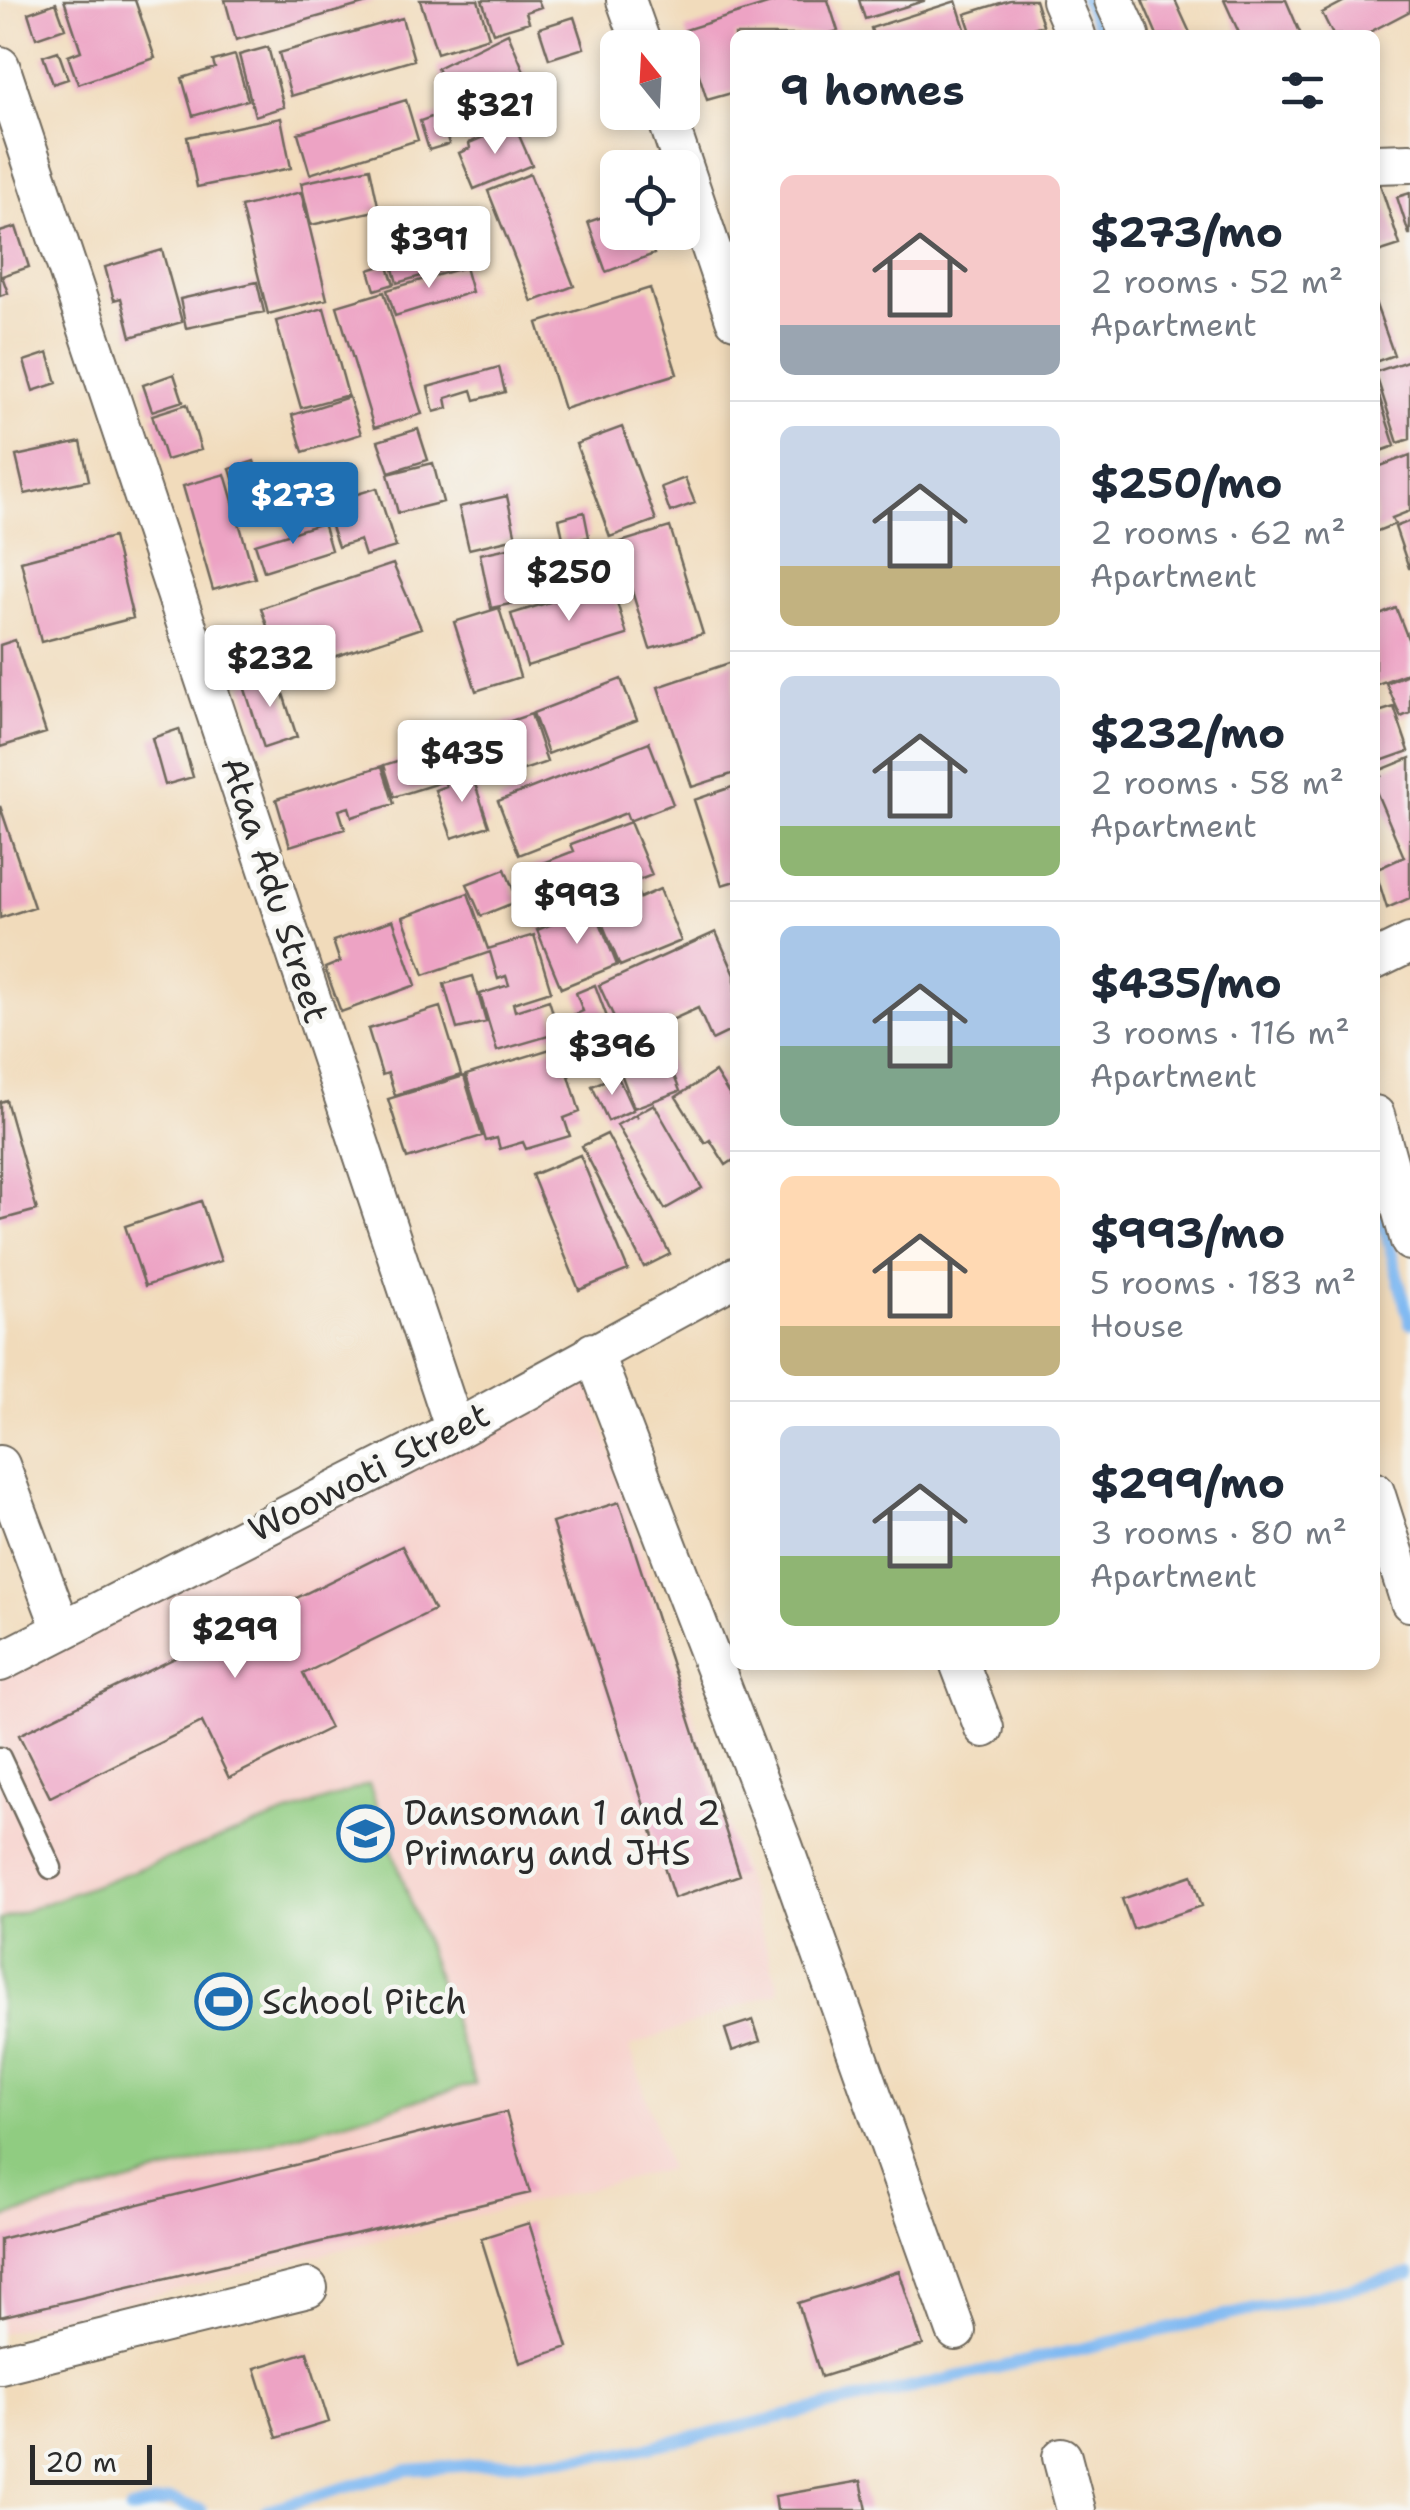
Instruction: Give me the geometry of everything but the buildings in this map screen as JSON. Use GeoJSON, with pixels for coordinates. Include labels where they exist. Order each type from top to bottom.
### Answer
{"type":"FeatureCollection","features":[{"type":"Feature","properties":{"kind":"street"},"geometry":{"type":"LineString","coordinates":[[626,0],[637,30]]}},
{"type":"Feature","properties":{"kind":"street"},"geometry":{"type":"LineString","coordinates":[[1062,0],[1074,30]]}},
{"type":"Feature","properties":{"kind":"street"},"geometry":{"type":"LineString","coordinates":[[1114,0],[1128,30]]}},
{"type":"Feature","properties":{"kind":"street","name":"Ataa Adu Street"},"geometry":{"type":"LineString","coordinates":[[0,66],[455,1430]]}},
{"type":"Feature","properties":{"kind":"street"},"geometry":{"type":"LineString","coordinates":[[672,130],[730,305]]}},
{"type":"Feature","properties":{"kind":"street"},"geometry":{"type":"LineString","coordinates":[[1380,164],[1410,162]]}},
{"type":"Feature","properties":{"kind":"street"},"geometry":{"type":"LineString","coordinates":[[1380,958],[1410,944]]}},
{"type":"Feature","properties":{"kind":"street"},"geometry":{"type":"LineString","coordinates":[[1380,1134],[1410,1241]]}},
{"type":"Feature","properties":{"kind":"street","name":"Woowoti Street"},"geometry":{"type":"LineString","coordinates":[[0,1662],[455,1430],[730,1280]]}},
{"type":"Feature","properties":{"kind":"street"},"geometry":{"type":"LineString","coordinates":[[593,1352],[784,1848],[956,2332]]}},
{"type":"Feature","properties":{"kind":"street"},"geometry":{"type":"LineString","coordinates":[[0,1465],[62,1630]]}},
{"type":"Feature","properties":{"kind":"street"},"geometry":{"type":"LineString","coordinates":[[1380,1508],[1410,1602]]}},
{"type":"Feature","properties":{"kind":"street"},"geometry":{"type":"LineString","coordinates":[[962,1670],[984,1728]]}},
{"type":"Feature","properties":{"kind":"street"},"geometry":{"type":"LineString","coordinates":[[0,2364],[308,2288]]}},
{"type":"Feature","properties":{"kind":"street"},"geometry":{"type":"LineString","coordinates":[[1062,2457],[1076,2510]]}},
{"type":"Feature","properties":{"kind":"lane"},"geometry":{"type":"LineString","coordinates":[[0,1758],[50,1868]]}},
{"type":"Feature","properties":{"kind":"shaded area","name":"Dansoman 1 and 2 Primary and JHS"},"geometry":{"type":"Polygon","coordinates":[[[585,1368],[780,1991],[630,2047],[669,2169],[0,2333],[0,1676],[585,1368]]]}},
{"type":"Feature","properties":{"kind":"green space","name":"School Pitch"},"geometry":{"type":"Polygon","coordinates":[[[369,1784],[475,2084],[0,2219],[0,1920],[369,1784]]]}},
{"type":"Feature","properties":{"kind":"waterway"},"geometry":{"type":"LineString","coordinates":[[1085,0],[1100,30]]}},
{"type":"Feature","properties":{"kind":"waterway"},"geometry":{"type":"LineString","coordinates":[[1380,1210],[1410,1323]]}},
{"type":"Feature","properties":{"kind":"waterway"},"geometry":{"type":"LineString","coordinates":[[266,2510],[407,2470],[618,2454],[1410,2274]]}},
{"type":"Feature","properties":{"kind":"waterway"},"geometry":{"type":"LineString","coordinates":[[130,2510],[171,2500],[201,2510]]}},
{"type":"Feature","properties":{"kind":"place","name":"Dansoman 1 and 2 Primary and JHS"},"geometry":{"type":"Point","coordinates":[365,1833]}},
{"type":"Feature","properties":{"kind":"place","name":"School Pitch"},"geometry":{"type":"Point","coordinates":[223,2002]}}]}
